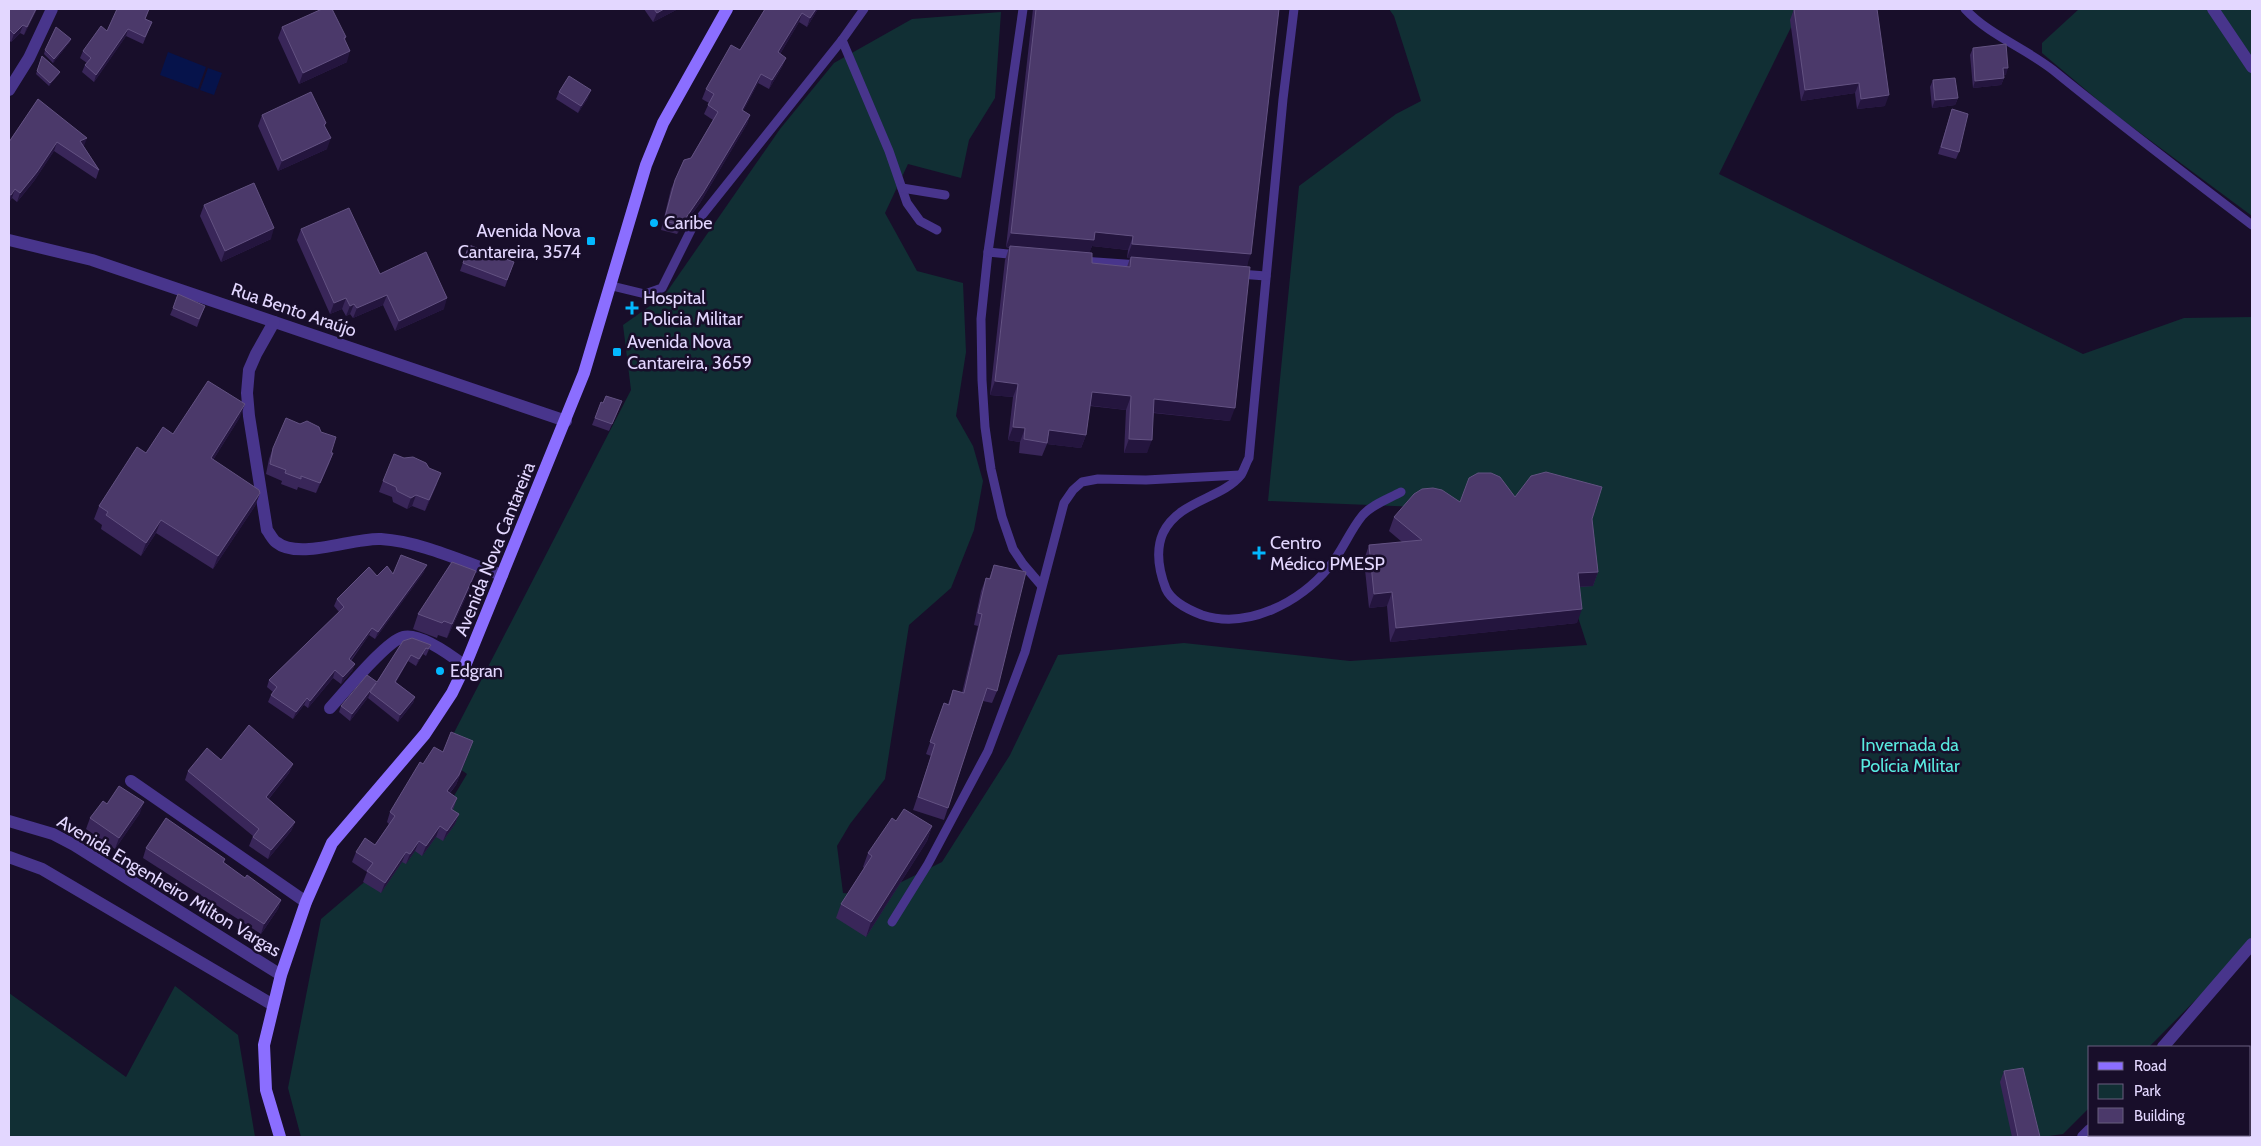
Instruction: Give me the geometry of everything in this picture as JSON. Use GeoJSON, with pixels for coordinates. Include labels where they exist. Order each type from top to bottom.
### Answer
{"type":"FeatureCollection","features":[{"type":"Feature","properties":{"kind":"main road","name":"Avenida Nova Cantareira"},"geometry":{"type":"LineString","coordinates":[[280,1137],[266,1090],[264,1045],[281,975],[306,902],[332,843],[425,734],[452,693],[465,666],[584,373],[612,286],[646,165],[663,123],[726,10]]}},
{"type":"Feature","properties":{"kind":"street"},"geometry":{"type":"LineString","coordinates":[[11,81],[52,9]]}},
{"type":"Feature","properties":{"kind":"street"},"geometry":{"type":"LineString","coordinates":[[2213,9],[2252,67]]}},
{"type":"Feature","properties":{"kind":"street","name":"Rua Bento Araújo"},"geometry":{"type":"LineString","coordinates":[[9,240],[92,260],[566,421]]}},
{"type":"Feature","properties":{"kind":"street"},"geometry":{"type":"LineString","coordinates":[[274,322],[256,354],[250,370],[247,393],[248,416],[267,530],[277,543],[293,548],[318,549],[357,540],[403,541],[502,575]]}},
{"type":"Feature","properties":{"kind":"street"},"geometry":{"type":"LineString","coordinates":[[330,708],[389,645],[403,637],[418,639],[445,651],[465,666]]}},
{"type":"Feature","properties":{"kind":"street"},"geometry":{"type":"LineString","coordinates":[[131,781],[306,902]]}},
{"type":"Feature","properties":{"kind":"street","name":"Avenida Engenheiro Milton Vargas"},"geometry":{"type":"LineString","coordinates":[[9,821],[54,834],[74,845],[281,975]]}},
{"type":"Feature","properties":{"kind":"street"},"geometry":{"type":"LineString","coordinates":[[9,857],[42,869],[273,1005]]}},
{"type":"Feature","properties":{"kind":"street"},"geometry":{"type":"LineString","coordinates":[[2164,1046],[2252,944]]}},
{"type":"Feature","properties":{"kind":"lane"},"geometry":{"type":"LineString","coordinates":[[612,286],[645,294],[662,288],[692,228],[842,40],[864,9]]}},
{"type":"Feature","properties":{"kind":"lane"},"geometry":{"type":"LineString","coordinates":[[1023,9],[988,252],[981,319],[985,427],[991,469],[1002,517],[1013,549],[1022,564],[1041,585]]}},
{"type":"Feature","properties":{"kind":"lane"},"geometry":{"type":"LineString","coordinates":[[1294,9],[1283,99],[1249,458],[1240,475],[1224,488],[1180,512],[1163,534],[1158,561],[1167,591],[1185,609],[1210,618],[1236,620],[1262,614],[1305,592],[1330,566],[1363,515],[1401,492]]}},
{"type":"Feature","properties":{"kind":"lane"},"geometry":{"type":"LineString","coordinates":[[1965,9],[1978,22],[2053,70],[2134,136],[2252,225]]}},
{"type":"Feature","properties":{"kind":"lane"},"geometry":{"type":"LineString","coordinates":[[842,40],[889,151],[907,203],[920,222],[937,230]]}},
{"type":"Feature","properties":{"kind":"lane"},"geometry":{"type":"LineString","coordinates":[[902,188],[945,195]]}},
{"type":"Feature","properties":{"kind":"lane"},"geometry":{"type":"LineString","coordinates":[[988,252],[1026,255]]}},
{"type":"Feature","properties":{"kind":"lane"},"geometry":{"type":"LineString","coordinates":[[1073,260],[1150,266]]}},
{"type":"Feature","properties":{"kind":"lane"},"geometry":{"type":"LineString","coordinates":[[1227,273],[1266,276]]}},
{"type":"Feature","properties":{"kind":"lane"},"geometry":{"type":"LineString","coordinates":[[892,922],[928,864],[988,751],[1025,652],[1064,503],[1072,490],[1082,482],[1098,479],[1146,480],[1240,475]]}},
{"type":"Feature","properties":{"kind":"green space","name":"Invernada da Polícia Militar"},"geometry":{"type":"Polygon","coordinates":[[[1389,9],[1800,9],[1719,174],[2083,354],[2184,318],[2252,317],[2252,942],[2240,955],[2150,1046],[2088,1046],[2088,1109],[2063,1134],[2042,1137],[301,1137],[288,1088],[321,919],[442,816],[467,774],[442,756],[631,390],[623,325],[664,296],[780,129],[834,63],[912,19],[1001,12],[995,98],[969,140],[961,178],[908,164],[885,213],[917,271],[963,283],[966,352],[956,416],[973,446],[983,481],[974,530],[951,588],[909,625],[885,779],[850,824],[837,846],[843,893],[871,897],[942,862],[1010,755],[1058,655],[1184,643],[1350,661],[1587,645],[1544,512],[1268,501],[1299,186],[1396,114],[1421,101],[1394,16],[1389,9]]]}},
{"type":"Feature","properties":{"kind":"green space"},"geometry":{"type":"Polygon","coordinates":[[[2079,9],[2252,9],[2252,216],[2112,112],[2042,53],[2042,43],[2079,9]]]}},
{"type":"Feature","properties":{"kind":"green space"},"geometry":{"type":"Polygon","coordinates":[[[175,986],[238,1035],[255,1137],[9,1137],[9,993],[126,1077],[175,986]]]}},
{"type":"Feature","properties":{"kind":"shaded area"},"geometry":{"type":"Polygon","coordinates":[[[168,52],[206,67],[198,89],[160,75],[168,52]]]}},
{"type":"Feature","properties":{"kind":"shaded area"},"geometry":{"type":"Polygon","coordinates":[[[208,68],[222,73],[214,95],[200,90],[208,68]]]}},
{"type":"Feature","properties":{"kind":"building"},"geometry":{"type":"Polygon","coordinates":[[[9,9],[36,9],[27,27],[23,25],[14,34],[9,29],[9,9]]]}},
{"type":"Feature","properties":{"kind":"building"},"geometry":{"type":"Polygon","coordinates":[[[117,9],[149,9],[145,19],[152,22],[145,37],[128,29],[96,75],[85,65],[91,58],[83,51],[101,26],[107,31],[117,9]]]}},
{"type":"Feature","properties":{"kind":"building"},"geometry":{"type":"Polygon","coordinates":[[[322,9],[332,9],[346,37],[344,38],[350,51],[303,73],[282,27],[322,9]]]}},
{"type":"Feature","properties":{"kind":"building"},"geometry":{"type":"Polygon","coordinates":[[[654,9],[664,9],[657,13],[654,9]]]}},
{"type":"Feature","properties":{"kind":"building"},"geometry":{"type":"Polygon","coordinates":[[[765,9],[816,9],[810,18],[802,13],[778,52],[786,58],[772,80],[761,74],[742,110],[750,115],[703,193],[681,225],[664,221],[675,180],[684,160],[691,158],[718,112],[708,105],[714,94],[706,89],[731,45],[740,50],[765,9]]]}},
{"type":"Feature","properties":{"kind":"building"},"geometry":{"type":"Polygon","coordinates":[[[1036,9],[1279,9],[1251,254],[1132,244],[1133,236],[1095,232],[1094,240],[1011,233],[1036,9]]]}},
{"type":"Feature","properties":{"kind":"building"},"geometry":{"type":"Polygon","coordinates":[[[1794,9],[1877,9],[1889,95],[1861,99],[1859,83],[1805,90],[1794,9]]]}},
{"type":"Feature","properties":{"kind":"building"},"geometry":{"type":"Polygon","coordinates":[[[56,27],[71,39],[54,59],[45,50],[56,27]]]}},
{"type":"Feature","properties":{"kind":"building"},"geometry":{"type":"Polygon","coordinates":[[[2006,44],[2008,68],[2003,68],[2004,78],[1975,81],[1973,48],[2006,44]]]}},
{"type":"Feature","properties":{"kind":"building"},"geometry":{"type":"Polygon","coordinates":[[[42,56],[60,72],[50,83],[37,71],[42,56]]]}},
{"type":"Feature","properties":{"kind":"building"},"geometry":{"type":"Polygon","coordinates":[[[569,76],[591,90],[581,106],[559,92],[569,76]]]}},
{"type":"Feature","properties":{"kind":"building"},"geometry":{"type":"Polygon","coordinates":[[[1955,78],[1958,98],[1935,100],[1933,80],[1955,78]]]}},
{"type":"Feature","properties":{"kind":"building"},"geometry":{"type":"Polygon","coordinates":[[[311,92],[331,138],[282,161],[262,115],[311,92]]]}},
{"type":"Feature","properties":{"kind":"building"},"geometry":{"type":"Polygon","coordinates":[[[38,99],[87,138],[80,141],[99,170],[57,142],[20,193],[15,189],[11,195],[9,194],[9,142],[38,99]]]}},
{"type":"Feature","properties":{"kind":"building"},"geometry":{"type":"Polygon","coordinates":[[[1952,109],[1968,114],[1959,152],[1941,147],[1952,109]]]}},
{"type":"Feature","properties":{"kind":"building"},"geometry":{"type":"Polygon","coordinates":[[[254,183],[274,228],[225,251],[204,205],[254,183]]]}},
{"type":"Feature","properties":{"kind":"building"},"geometry":{"type":"Polygon","coordinates":[[[349,208],[380,274],[426,252],[447,298],[399,321],[387,295],[357,308],[354,304],[350,306],[346,298],[334,303],[301,229],[349,208]]]}},
{"type":"Feature","properties":{"kind":"building"},"geometry":{"type":"Polygon","coordinates":[[[469,245],[514,262],[507,280],[463,263],[469,245]]]}},
{"type":"Feature","properties":{"kind":"building"},"geometry":{"type":"Polygon","coordinates":[[[1010,246],[1092,253],[1092,263],[1130,267],[1131,257],[1250,267],[1235,408],[1154,399],[1152,440],[1129,439],[1131,396],[1092,392],[1086,435],[1049,430],[1047,443],[1024,439],[1025,428],[1013,427],[1018,384],[995,381],[1010,246]]]}},
{"type":"Feature","properties":{"kind":"building"},"geometry":{"type":"Polygon","coordinates":[[[178,294],[205,306],[199,319],[173,308],[178,294]]]}},
{"type":"Feature","properties":{"kind":"building"},"geometry":{"type":"Polygon","coordinates":[[[208,381],[245,404],[211,458],[259,490],[260,493],[218,556],[161,520],[146,543],[106,515],[108,512],[99,506],[137,447],[146,453],[163,427],[173,434],[208,381]]]}},
{"type":"Feature","properties":{"kind":"building"},"geometry":{"type":"Polygon","coordinates":[[[606,396],[622,401],[612,424],[595,418],[601,402],[603,403],[606,396]]]}},
{"type":"Feature","properties":{"kind":"building"},"geometry":{"type":"Polygon","coordinates":[[[286,418],[300,424],[307,421],[319,427],[321,432],[336,437],[331,453],[333,453],[320,483],[301,476],[301,479],[285,473],[286,470],[270,464],[273,448],[286,418]]]}},
{"type":"Feature","properties":{"kind":"building"},"geometry":{"type":"Polygon","coordinates":[[[394,454],[404,458],[413,457],[426,463],[429,468],[441,473],[429,500],[416,495],[411,498],[397,491],[396,487],[383,481],[394,454]]]}},
{"type":"Feature","properties":{"kind":"building"},"geometry":{"type":"Polygon","coordinates":[[[1546,472],[1602,487],[1592,519],[1598,572],[1578,573],[1582,609],[1396,628],[1392,592],[1374,594],[1369,545],[1422,540],[1394,517],[1414,494],[1422,489],[1433,488],[1442,490],[1460,502],[1469,478],[1478,473],[1491,473],[1500,477],[1515,497],[1531,476],[1546,472]]]}},
{"type":"Feature","properties":{"kind":"building"},"geometry":{"type":"Polygon","coordinates":[[[401,555],[427,565],[378,632],[372,628],[349,659],[355,664],[343,677],[335,670],[310,701],[307,698],[296,712],[271,695],[277,687],[269,680],[344,607],[337,599],[369,567],[377,576],[387,566],[393,574],[401,555]]]}},
{"type":"Feature","properties":{"kind":"building"},"geometry":{"type":"Polygon","coordinates":[[[452,562],[476,571],[452,624],[444,621],[442,623],[418,614],[452,562]]]}},
{"type":"Feature","properties":{"kind":"building"},"geometry":{"type":"Polygon","coordinates":[[[994,565],[1026,572],[997,691],[987,688],[948,808],[918,797],[935,744],[930,742],[944,703],[949,705],[953,690],[964,693],[982,614],[978,613],[986,578],[990,579],[994,565]]]}},
{"type":"Feature","properties":{"kind":"building"},"geometry":{"type":"Polygon","coordinates":[[[412,638],[431,645],[428,649],[426,648],[419,659],[411,655],[395,682],[415,697],[400,715],[370,692],[376,683],[352,714],[341,706],[367,675],[377,682],[403,641],[412,638]]]}},
{"type":"Feature","properties":{"kind":"building"},"geometry":{"type":"Polygon","coordinates":[[[249,725],[293,764],[266,797],[295,822],[271,850],[253,837],[259,829],[188,771],[207,748],[221,760],[249,725]]]}},
{"type":"Feature","properties":{"kind":"building"},"geometry":{"type":"Polygon","coordinates":[[[451,732],[473,741],[459,775],[447,791],[457,798],[451,809],[459,814],[447,831],[440,826],[426,846],[419,841],[410,854],[406,852],[385,883],[367,871],[373,863],[356,852],[365,838],[375,845],[395,816],[390,812],[420,762],[423,764],[434,747],[443,752],[451,732]]]}},
{"type":"Feature","properties":{"kind":"building"},"geometry":{"type":"Polygon","coordinates":[[[119,786],[144,802],[119,838],[90,818],[103,801],[107,804],[119,786]]]}},
{"type":"Feature","properties":{"kind":"building"},"geometry":{"type":"Polygon","coordinates":[[[904,809],[932,826],[871,922],[841,904],[872,856],[868,853],[892,818],[896,821],[904,809]]]}},
{"type":"Feature","properties":{"kind":"building"},"geometry":{"type":"Polygon","coordinates":[[[166,818],[225,859],[223,862],[245,878],[247,875],[281,900],[264,924],[146,848],[166,818]]]}},
{"type":"Feature","properties":{"kind":"building"},"geometry":{"type":"Polygon","coordinates":[[[2023,1068],[2040,1137],[2018,1137],[2004,1071],[2023,1068]]]}},
{"type":"Feature","properties":{"kind":"place","name":"Caribe"},"geometry":{"type":"Point","coordinates":[654,223]}},
{"type":"Feature","properties":{"kind":"place","name":"Avenida Nova Cantareira, 3574"},"geometry":{"type":"Point","coordinates":[591,241]}},
{"type":"Feature","properties":{"kind":"place","name":"Hospital Policia Militar"},"geometry":{"type":"Point","coordinates":[632,308]}},
{"type":"Feature","properties":{"kind":"place","name":"Avenida Nova Cantareira, 3659"},"geometry":{"type":"Point","coordinates":[617,352]}},
{"type":"Feature","properties":{"kind":"place","name":"Centro Médico PMESP"},"geometry":{"type":"Point","coordinates":[1259,553]}},
{"type":"Feature","properties":{"kind":"place","name":"Edgran"},"geometry":{"type":"Point","coordinates":[440,671]}}]}
